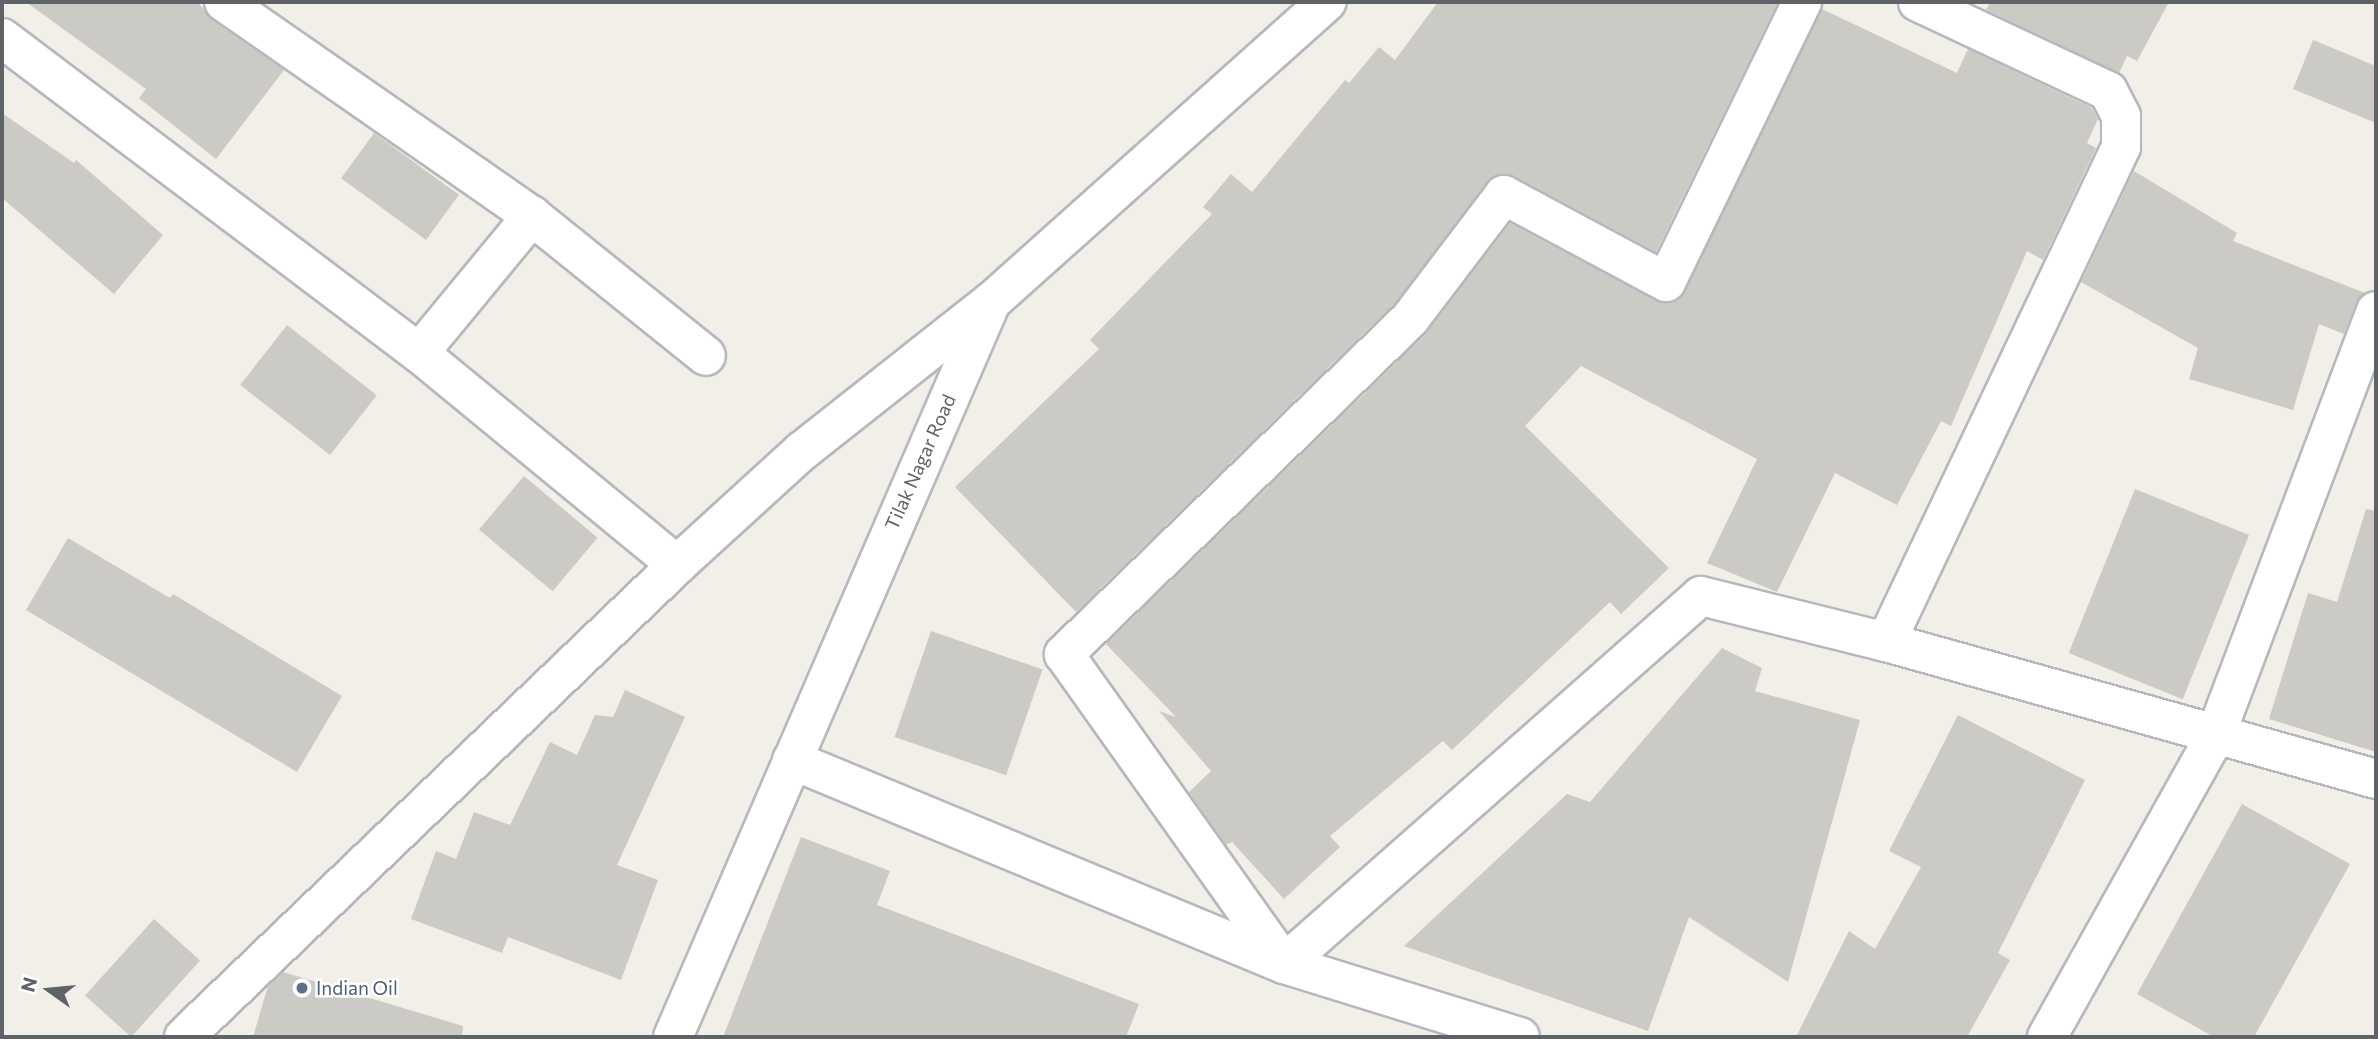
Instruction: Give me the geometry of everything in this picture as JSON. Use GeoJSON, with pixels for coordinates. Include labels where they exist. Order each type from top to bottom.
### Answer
{"type":"FeatureCollection","features":[{"type":"Feature","properties":{"kind":"street"},"geometry":{"type":"LineString","coordinates":[[224,2],[532,216],[706,356]]}},
{"type":"Feature","properties":{"kind":"street","name":"Tilak Nagar Road"},"geometry":{"type":"LineString","coordinates":[[673,1037],[991,302],[1327,2]]}},
{"type":"Feature","properties":{"kind":"street"},"geometry":{"type":"LineString","coordinates":[[1284,964],[1065,654],[1410,319],[1504,195],[1666,282],[1802,2]]}},
{"type":"Feature","properties":{"kind":"street"},"geometry":{"type":"LineString","coordinates":[[1886,642],[2121,147],[2121,116],[2108,91],[1918,2]]}},
{"type":"Feature","properties":{"kind":"street"},"geometry":{"type":"LineString","coordinates":[[2,38],[419,353],[677,565]]}},
{"type":"Feature","properties":{"kind":"street"},"geometry":{"type":"LineString","coordinates":[[419,353],[532,216]]}},
{"type":"Feature","properties":{"kind":"street"},"geometry":{"type":"LineString","coordinates":[[184,1037],[677,565],[802,451],[991,302]]}},
{"type":"Feature","properties":{"kind":"street"},"geometry":{"type":"LineString","coordinates":[[2047,1037],[2216,734],[2376,311]]}},
{"type":"Feature","properties":{"kind":"street"},"geometry":{"type":"LineString","coordinates":[[1284,964],[1701,596],[1886,642],[2376,779]]}},
{"type":"Feature","properties":{"kind":"street"},"geometry":{"type":"LineString","coordinates":[[792,760],[1284,964],[1520,1037]]}},
{"type":"Feature","properties":{"kind":"building"},"geometry":{"type":"Polygon","coordinates":[[[26,2],[198,2],[212,20],[284,70],[216,159],[139,98],[146,89],[26,2]]]}},
{"type":"Feature","properties":{"kind":"building"},"geometry":{"type":"Polygon","coordinates":[[[1438,2],[1778,2],[1656,252],[1514,176],[1494,176],[1394,304],[1076,612],[955,487],[1099,349],[1090,340],[1212,214],[1203,207],[1231,174],[1252,192],[1345,80],[1349,83],[1379,47],[1395,60],[1438,2]]]}},
{"type":"Feature","properties":{"kind":"building"},"geometry":{"type":"Polygon","coordinates":[[[1990,2],[2169,2],[2137,61],[2127,56],[2119,73],[1986,10],[1990,2]]]}},
{"type":"Feature","properties":{"kind":"building"},"geometry":{"type":"Polygon","coordinates":[[[1822,9],[1957,73],[1968,49],[2092,108],[2098,119],[2087,143],[2096,148],[2043,260],[2027,251],[1951,426],[1941,421],[1897,505],[1835,473],[1777,592],[1707,563],[1757,459],[1581,366],[1525,426],[1669,568],[1621,614],[1610,602],[1452,750],[1443,741],[1330,836],[1340,847],[1284,899],[1232,842],[1226,845],[1189,792],[1211,771],[1159,711],[1176,717],[1106,644],[1425,335],[1510,223],[1656,301],[1679,300],[1822,9]]]}},
{"type":"Feature","properties":{"kind":"building"},"geometry":{"type":"Polygon","coordinates":[[[2313,40],[2376,66],[2376,123],[2293,89],[2313,40]]]}},
{"type":"Feature","properties":{"kind":"building"},"geometry":{"type":"Polygon","coordinates":[[[2,113],[74,163],[76,160],[163,235],[114,294],[2,198],[2,113]]]}},
{"type":"Feature","properties":{"kind":"building"},"geometry":{"type":"Polygon","coordinates":[[[374,133],[459,195],[426,240],[341,178],[374,133]]]}},
{"type":"Feature","properties":{"kind":"building"},"geometry":{"type":"Polygon","coordinates":[[[2134,171],[2237,233],[2233,241],[2365,293],[2356,303],[2344,334],[2319,324],[2293,410],[2189,379],[2198,348],[2081,282],[2134,171]]]}},
{"type":"Feature","properties":{"kind":"building"},"geometry":{"type":"Polygon","coordinates":[[[287,325],[377,395],[330,455],[240,385],[287,325]]]}},
{"type":"Feature","properties":{"kind":"building"},"geometry":{"type":"Polygon","coordinates":[[[524,476],[598,538],[553,591],[479,530],[524,476]]]}},
{"type":"Feature","properties":{"kind":"building"},"geometry":{"type":"Polygon","coordinates":[[[2135,489],[2249,535],[2183,699],[2069,653],[2135,489]]]}},
{"type":"Feature","properties":{"kind":"building"},"geometry":{"type":"Polygon","coordinates":[[[2366,509],[2376,511],[2376,752],[2269,719],[2308,593],[2337,602],[2366,509]]]}},
{"type":"Feature","properties":{"kind":"building"},"geometry":{"type":"Polygon","coordinates":[[[68,538],[170,598],[173,594],[342,696],[297,772],[26,610],[68,538]]]}},
{"type":"Feature","properties":{"kind":"building"},"geometry":{"type":"Polygon","coordinates":[[[931,631],[1043,669],[1006,775],[895,737],[931,631]]]}},
{"type":"Feature","properties":{"kind":"building"},"geometry":{"type":"Polygon","coordinates":[[[1722,648],[1762,668],[1755,691],[1860,720],[1788,982],[1689,917],[1648,1031],[1404,946],[1567,794],[1590,802],[1722,648]]]}},
{"type":"Feature","properties":{"kind":"building"},"geometry":{"type":"Polygon","coordinates":[[[625,690],[685,717],[617,865],[658,880],[621,980],[508,937],[502,953],[411,919],[436,851],[456,859],[474,812],[510,825],[550,742],[577,755],[595,715],[613,717],[625,690]]]}},
{"type":"Feature","properties":{"kind":"building"},"geometry":{"type":"Polygon","coordinates":[[[1958,715],[2085,780],[1998,953],[2010,960],[1967,1037],[1796,1037],[1849,931],[1875,949],[1921,867],[1889,851],[1958,715]]]}},
{"type":"Feature","properties":{"kind":"building"},"geometry":{"type":"Polygon","coordinates":[[[2242,804],[2350,864],[2254,1037],[2214,1037],[2137,994],[2242,804]]]}},
{"type":"Feature","properties":{"kind":"building"},"geometry":{"type":"Polygon","coordinates":[[[801,837],[890,871],[877,905],[1139,1004],[1126,1037],[723,1037],[801,837]]]}},
{"type":"Feature","properties":{"kind":"building"},"geometry":{"type":"Polygon","coordinates":[[[154,919],[200,960],[131,1037],[85,996],[154,919]]]}},
{"type":"Feature","properties":{"kind":"building","name":"Indian Oil"},"geometry":{"type":"Polygon","coordinates":[[[283,972],[463,1026],[462,1037],[253,1037],[268,986],[283,972]]]}},
{"type":"Feature","properties":{"kind":"place","name":"Indian Oil"},"geometry":{"type":"Point","coordinates":[302,988]}}]}
